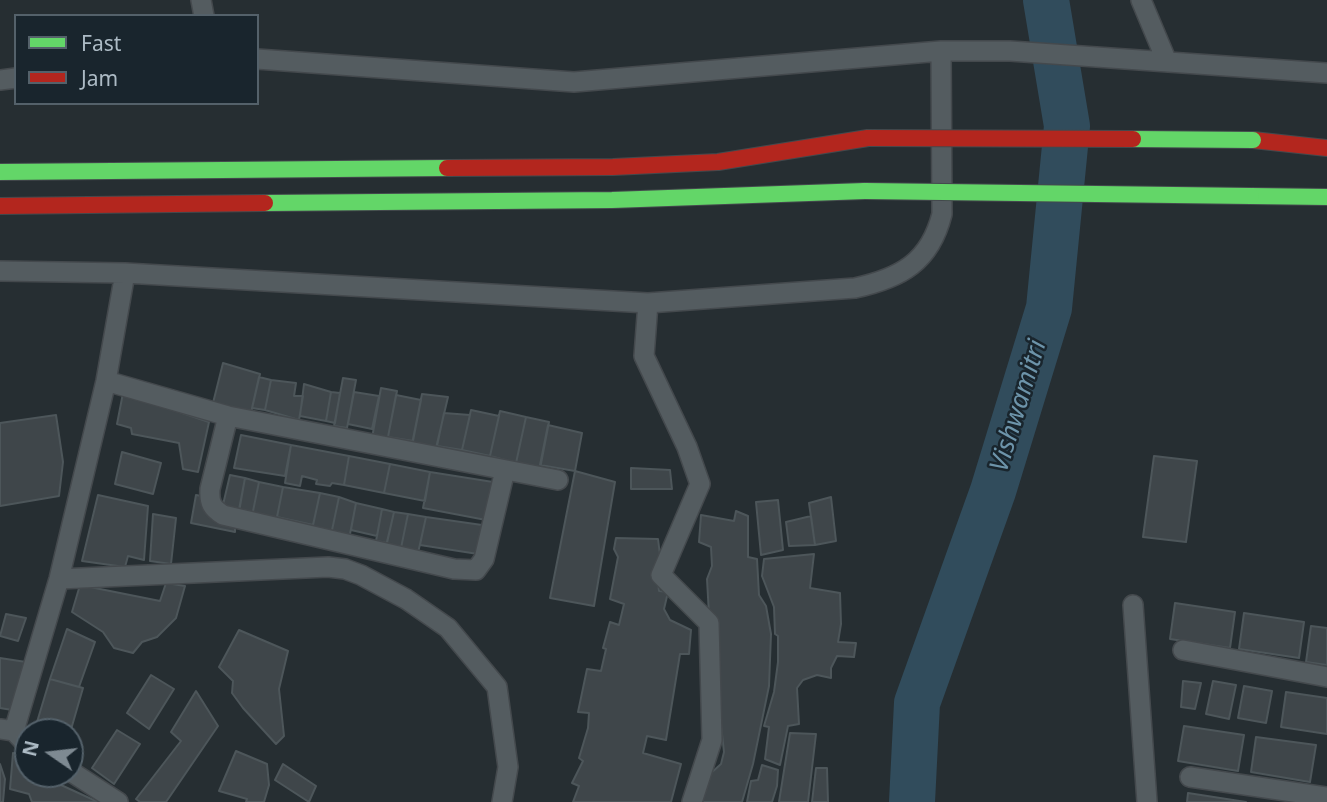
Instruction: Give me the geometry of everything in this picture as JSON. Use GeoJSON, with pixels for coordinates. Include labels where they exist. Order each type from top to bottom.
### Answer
{"type":"FeatureCollection","features":[{"type":"Feature","properties":{"kind":"main road"},"geometry":{"type":"LineString","coordinates":[[0,172],[613,167],[718,162],[868,138],[1253,140],[1327,148]]}},
{"type":"Feature","properties":{"kind":"main road"},"geometry":{"type":"LineString","coordinates":[[0,206],[612,200],[865,191],[1327,197]]}},
{"type":"Feature","properties":{"kind":"street"},"geometry":{"type":"LineString","coordinates":[[1141,0],[1161,61]]}},
{"type":"Feature","properties":{"kind":"street"},"geometry":{"type":"LineString","coordinates":[[0,271],[125,273],[649,303],[855,288],[884,282],[910,267],[927,250],[937,232],[942,214],[941,51]]}},
{"type":"Feature","properties":{"kind":"street"},"geometry":{"type":"LineString","coordinates":[[259,59],[575,82],[941,51],[1010,51],[1327,73]]}},
{"type":"Feature","properties":{"kind":"street"},"geometry":{"type":"LineString","coordinates":[[7,730],[59,579],[106,381],[125,273]]}},
{"type":"Feature","properties":{"kind":"street"},"geometry":{"type":"LineString","coordinates":[[649,303],[644,356],[687,447],[700,484],[661,575],[709,623],[712,740],[692,802]]}},
{"type":"Feature","properties":{"kind":"street"},"geometry":{"type":"LineString","coordinates":[[106,381],[228,415],[558,480]]}},
{"type":"Feature","properties":{"kind":"street"},"geometry":{"type":"LineString","coordinates":[[228,415],[210,489],[209,500],[214,509],[223,515],[454,569],[476,570],[484,559],[505,470]]}},
{"type":"Feature","properties":{"kind":"street"},"geometry":{"type":"LineString","coordinates":[[59,579],[328,567],[361,575],[406,599],[448,628],[497,687],[508,767],[502,802]]}},
{"type":"Feature","properties":{"kind":"street"},"geometry":{"type":"LineString","coordinates":[[1133,605],[1147,802]]}},
{"type":"Feature","properties":{"kind":"street"},"geometry":{"type":"LineString","coordinates":[[1183,650],[1327,677]]}},
{"type":"Feature","properties":{"kind":"street"},"geometry":{"type":"LineString","coordinates":[[1191,777],[1327,797]]}},
{"type":"Feature","properties":{"kind":"street"},"geometry":{"type":"LineString","coordinates":[[84,780],[118,802]]}},
{"type":"Feature","properties":{"kind":"building"},"geometry":{"type":"Polygon","coordinates":[[[223,363],[260,374],[251,413],[213,403],[223,363]]]}},
{"type":"Feature","properties":{"kind":"building"},"geometry":{"type":"Polygon","coordinates":[[[259,377],[271,380],[265,410],[252,408],[259,377]]]}},
{"type":"Feature","properties":{"kind":"building"},"geometry":{"type":"Polygon","coordinates":[[[343,378],[356,380],[347,428],[334,426],[343,378]]]}},
{"type":"Feature","properties":{"kind":"building"},"geometry":{"type":"Polygon","coordinates":[[[271,380],[296,383],[294,396],[303,396],[299,420],[265,410],[271,380]]]}},
{"type":"Feature","properties":{"kind":"building"},"geometry":{"type":"Polygon","coordinates":[[[304,384],[331,392],[326,421],[300,416],[304,384]]]}},
{"type":"Feature","properties":{"kind":"building"},"geometry":{"type":"Polygon","coordinates":[[[381,388],[397,391],[387,442],[372,438],[381,388]]]}},
{"type":"Feature","properties":{"kind":"building"},"geometry":{"type":"Polygon","coordinates":[[[331,392],[340,393],[335,423],[326,421],[331,392]]]}},
{"type":"Feature","properties":{"kind":"building"},"geometry":{"type":"Polygon","coordinates":[[[354,392],[379,396],[372,429],[348,424],[354,392]]]}},
{"type":"Feature","properties":{"kind":"building"},"geometry":{"type":"Polygon","coordinates":[[[123,393],[209,422],[198,472],[183,469],[179,443],[132,434],[131,428],[117,424],[123,393]]]}},
{"type":"Feature","properties":{"kind":"building"},"geometry":{"type":"Polygon","coordinates":[[[422,394],[448,397],[436,448],[412,444],[422,394]]]}},
{"type":"Feature","properties":{"kind":"building"},"geometry":{"type":"Polygon","coordinates":[[[396,395],[421,400],[413,441],[388,437],[396,395]]]}},
{"type":"Feature","properties":{"kind":"building"},"geometry":{"type":"Polygon","coordinates":[[[471,410],[499,416],[490,456],[462,450],[471,410]]]}},
{"type":"Feature","properties":{"kind":"building"},"geometry":{"type":"Polygon","coordinates":[[[500,411],[526,417],[516,463],[490,456],[500,411]]]}},
{"type":"Feature","properties":{"kind":"building"},"geometry":{"type":"Polygon","coordinates":[[[444,413],[470,415],[462,450],[437,446],[444,413]]]}},
{"type":"Feature","properties":{"kind":"building"},"geometry":{"type":"Polygon","coordinates":[[[56,415],[63,462],[59,496],[0,506],[0,423],[56,415]]]}},
{"type":"Feature","properties":{"kind":"building"},"geometry":{"type":"Polygon","coordinates":[[[526,417],[549,422],[540,469],[516,463],[526,417]]]}},
{"type":"Feature","properties":{"kind":"building"},"geometry":{"type":"Polygon","coordinates":[[[548,425],[582,433],[575,471],[540,465],[548,425]]]}},
{"type":"Feature","properties":{"kind":"building"},"geometry":{"type":"Polygon","coordinates":[[[241,435],[291,445],[285,476],[234,468],[241,435]]]}},
{"type":"Feature","properties":{"kind":"building"},"geometry":{"type":"Polygon","coordinates":[[[291,445],[349,456],[344,485],[316,484],[317,480],[302,476],[300,486],[285,483],[291,445]]]}},
{"type":"Feature","properties":{"kind":"building"},"geometry":{"type":"Polygon","coordinates":[[[122,452],[161,463],[153,494],[115,484],[122,452]]]}},
{"type":"Feature","properties":{"kind":"building"},"geometry":{"type":"Polygon","coordinates":[[[349,456],[390,464],[384,493],[344,485],[349,456]]]}},
{"type":"Feature","properties":{"kind":"building"},"geometry":{"type":"Polygon","coordinates":[[[1154,456],[1197,461],[1186,542],[1143,537],[1154,456]]]}},
{"type":"Feature","properties":{"kind":"building"},"geometry":{"type":"Polygon","coordinates":[[[390,464],[430,472],[425,501],[384,493],[390,464]]]}},
{"type":"Feature","properties":{"kind":"building"},"geometry":{"type":"Polygon","coordinates":[[[631,468],[670,470],[672,489],[631,489],[631,468]]]}},
{"type":"Feature","properties":{"kind":"building"},"geometry":{"type":"Polygon","coordinates":[[[575,471],[615,482],[594,606],[550,598],[575,471]]]}},
{"type":"Feature","properties":{"kind":"building"},"geometry":{"type":"Polygon","coordinates":[[[430,472],[493,482],[486,520],[423,508],[430,472]]]}},
{"type":"Feature","properties":{"kind":"building"},"geometry":{"type":"Polygon","coordinates":[[[230,475],[245,478],[239,512],[222,509],[230,475]]]}},
{"type":"Feature","properties":{"kind":"building"},"geometry":{"type":"Polygon","coordinates":[[[245,478],[259,482],[252,516],[238,515],[245,478]]]}},
{"type":"Feature","properties":{"kind":"building"},"geometry":{"type":"Polygon","coordinates":[[[259,482],[283,487],[277,517],[252,516],[259,482]]]}},
{"type":"Feature","properties":{"kind":"building"},"geometry":{"type":"Polygon","coordinates":[[[283,487],[320,493],[313,525],[277,517],[283,487]]]}},
{"type":"Feature","properties":{"kind":"building"},"geometry":{"type":"Polygon","coordinates":[[[320,493],[339,497],[331,535],[312,530],[320,493]]]}},
{"type":"Feature","properties":{"kind":"building"},"geometry":{"type":"Polygon","coordinates":[[[98,495],[148,506],[144,560],[128,556],[125,567],[82,561],[98,495]]]}},
{"type":"Feature","properties":{"kind":"building"},"geometry":{"type":"Polygon","coordinates":[[[196,495],[207,497],[235,523],[235,532],[191,523],[196,495]]]}},
{"type":"Feature","properties":{"kind":"building"},"geometry":{"type":"Polygon","coordinates":[[[339,497],[356,503],[349,539],[331,535],[339,497]]]}},
{"type":"Feature","properties":{"kind":"building"},"geometry":{"type":"Polygon","coordinates":[[[831,497],[836,541],[815,545],[809,503],[831,497]]]}},
{"type":"Feature","properties":{"kind":"building"},"geometry":{"type":"Polygon","coordinates":[[[778,500],[783,550],[761,555],[756,502],[778,500]]]}},
{"type":"Feature","properties":{"kind":"building"},"geometry":{"type":"Polygon","coordinates":[[[356,503],[382,509],[377,536],[351,530],[356,503]]]}},
{"type":"Feature","properties":{"kind":"building"},"geometry":{"type":"Polygon","coordinates":[[[382,509],[394,512],[387,543],[376,541],[382,509]]]}},
{"type":"Feature","properties":{"kind":"building"},"geometry":{"type":"Polygon","coordinates":[[[736,511],[748,516],[748,557],[757,559],[759,595],[766,606],[771,634],[769,686],[742,802],[698,802],[711,773],[721,764],[724,752],[709,615],[707,579],[712,566],[711,547],[699,542],[701,515],[734,521],[736,511]]]}},
{"type":"Feature","properties":{"kind":"building"},"geometry":{"type":"Polygon","coordinates":[[[394,512],[408,514],[401,548],[386,546],[394,512]]]}},
{"type":"Feature","properties":{"kind":"building"},"geometry":{"type":"Polygon","coordinates":[[[153,514],[176,518],[171,564],[150,561],[153,514]]]}},
{"type":"Feature","properties":{"kind":"building"},"geometry":{"type":"Polygon","coordinates":[[[408,514],[426,517],[418,553],[401,548],[408,514]]]}},
{"type":"Feature","properties":{"kind":"building"},"geometry":{"type":"Polygon","coordinates":[[[811,516],[815,545],[789,546],[786,522],[811,516]]]}},
{"type":"Feature","properties":{"kind":"building"},"geometry":{"type":"Polygon","coordinates":[[[426,517],[482,525],[478,554],[420,545],[426,517]]]}},
{"type":"Feature","properties":{"kind":"building"},"geometry":{"type":"Polygon","coordinates":[[[616,538],[658,539],[661,563],[659,591],[668,592],[664,609],[670,620],[691,630],[689,654],[680,654],[666,740],[647,736],[643,753],[681,764],[671,802],[573,802],[579,786],[572,783],[583,761],[579,758],[588,728],[589,713],[578,712],[587,669],[601,671],[606,649],[603,648],[610,622],[619,625],[624,604],[610,599],[618,557],[614,549],[616,538]]]}},
{"type":"Feature","properties":{"kind":"building"},"geometry":{"type":"Polygon","coordinates":[[[814,554],[810,588],[840,593],[841,624],[838,642],[856,643],[854,657],[837,656],[831,668],[831,678],[817,675],[803,680],[797,688],[799,724],[788,726],[780,765],[765,759],[769,727],[764,726],[774,692],[778,636],[775,634],[774,607],[762,576],[764,559],[814,554]]]}},
{"type":"Feature","properties":{"kind":"building"},"geometry":{"type":"Polygon","coordinates":[[[166,583],[185,586],[176,618],[157,637],[142,642],[133,653],[114,648],[103,632],[72,612],[80,585],[160,601],[166,583]]]}},
{"type":"Feature","properties":{"kind":"building"},"geometry":{"type":"Polygon","coordinates":[[[1175,603],[1235,612],[1230,648],[1170,639],[1175,603]]]}},
{"type":"Feature","properties":{"kind":"building"},"geometry":{"type":"Polygon","coordinates":[[[1244,613],[1304,622],[1299,658],[1239,649],[1244,613]]]}},
{"type":"Feature","properties":{"kind":"building"},"geometry":{"type":"Polygon","coordinates":[[[6,614],[26,618],[18,641],[0,636],[6,614]]]}},
{"type":"Feature","properties":{"kind":"building"},"geometry":{"type":"Polygon","coordinates":[[[1311,626],[1327,628],[1327,665],[1306,662],[1311,626]]]}},
{"type":"Feature","properties":{"kind":"building"},"geometry":{"type":"Polygon","coordinates":[[[67,629],[95,642],[79,687],[50,679],[67,629]]]}},
{"type":"Feature","properties":{"kind":"building"},"geometry":{"type":"Polygon","coordinates":[[[239,630],[288,651],[279,689],[284,736],[276,744],[243,708],[232,693],[233,681],[219,667],[239,630]]]}},
{"type":"Feature","properties":{"kind":"building"},"geometry":{"type":"Polygon","coordinates":[[[0,658],[26,662],[12,710],[0,708],[0,658]]]}},
{"type":"Feature","properties":{"kind":"building"},"geometry":{"type":"Polygon","coordinates":[[[151,675],[174,689],[149,729],[127,713],[151,675]]]}},
{"type":"Feature","properties":{"kind":"building"},"geometry":{"type":"Polygon","coordinates":[[[50,679],[83,688],[74,718],[38,718],[50,679]]]}},
{"type":"Feature","properties":{"kind":"building"},"geometry":{"type":"Polygon","coordinates":[[[1183,681],[1201,683],[1195,709],[1181,707],[1183,681]]]}},
{"type":"Feature","properties":{"kind":"building"},"geometry":{"type":"Polygon","coordinates":[[[1213,681],[1236,685],[1229,719],[1206,714],[1213,681]]]}},
{"type":"Feature","properties":{"kind":"building"},"geometry":{"type":"Polygon","coordinates":[[[1244,686],[1272,691],[1266,723],[1238,718],[1244,686]]]}},
{"type":"Feature","properties":{"kind":"building"},"geometry":{"type":"Polygon","coordinates":[[[196,691],[218,726],[166,802],[140,802],[136,799],[181,741],[171,732],[196,691]]]}},
{"type":"Feature","properties":{"kind":"building"},"geometry":{"type":"Polygon","coordinates":[[[1286,692],[1327,698],[1327,734],[1281,727],[1286,692]]]}},
{"type":"Feature","properties":{"kind":"building"},"geometry":{"type":"Polygon","coordinates":[[[1184,726],[1244,735],[1238,771],[1178,761],[1184,726]]]}},
{"type":"Feature","properties":{"kind":"building"},"geometry":{"type":"Polygon","coordinates":[[[117,730],[140,744],[114,784],[92,768],[117,730]]]}},
{"type":"Feature","properties":{"kind":"building"},"geometry":{"type":"Polygon","coordinates":[[[790,733],[816,734],[808,802],[779,802],[790,733]]]}},
{"type":"Feature","properties":{"kind":"building"},"geometry":{"type":"Polygon","coordinates":[[[1256,737],[1316,745],[1310,782],[1251,772],[1256,737]]]}},
{"type":"Feature","properties":{"kind":"building"},"geometry":{"type":"Polygon","coordinates":[[[236,751],[267,764],[269,785],[264,802],[246,802],[247,799],[219,791],[236,751]]]}},
{"type":"Feature","properties":{"kind":"building"},"geometry":{"type":"Polygon","coordinates":[[[13,753],[14,788],[68,788],[98,802],[32,802],[29,794],[10,789],[13,753]]]}},
{"type":"Feature","properties":{"kind":"building"},"geometry":{"type":"Polygon","coordinates":[[[0,764],[5,779],[3,802],[0,802],[0,764]]]}},
{"type":"Feature","properties":{"kind":"building"},"geometry":{"type":"Polygon","coordinates":[[[283,764],[316,786],[309,802],[275,780],[283,764]]]}},
{"type":"Feature","properties":{"kind":"building"},"geometry":{"type":"Polygon","coordinates":[[[762,765],[778,770],[772,802],[747,802],[751,781],[758,780],[762,765]]]}},
{"type":"Feature","properties":{"kind":"building"},"geometry":{"type":"Polygon","coordinates":[[[816,768],[827,768],[828,802],[812,802],[816,768]]]}},
{"type":"Feature","properties":{"kind":"building"},"geometry":{"type":"Polygon","coordinates":[[[1188,793],[1246,802],[1187,802],[1188,793]]]}},
{"type":"Feature","properties":{"kind":"waterway","name":"Vishwamitri"},"geometry":{"type":"LineString","coordinates":[[912,802],[917,703],[993,491],[1049,308],[1067,126],[1046,0]]}},
{"type":"Feature","properties":{"kind":"traffic: fast"},"geometry":{"type":"LineString","coordinates":[[1133,139],[1253,140]]}},
{"type":"Feature","properties":{"kind":"traffic: fast"},"geometry":{"type":"LineString","coordinates":[[0,172],[447,168]]}},
{"type":"Feature","properties":{"kind":"traffic: fast"},"geometry":{"type":"LineString","coordinates":[[265,203],[612,200],[865,191]]}},
{"type":"Feature","properties":{"kind":"traffic: fast"},"geometry":{"type":"LineString","coordinates":[[865,191],[1251,196]]}},
{"type":"Feature","properties":{"kind":"traffic: fast"},"geometry":{"type":"LineString","coordinates":[[1251,196],[1327,197]]}},
{"type":"Feature","properties":{"kind":"traffic: jam"},"geometry":{"type":"LineString","coordinates":[[447,168],[613,167],[718,162],[868,138]]}},
{"type":"Feature","properties":{"kind":"traffic: jam"},"geometry":{"type":"LineString","coordinates":[[868,138],[1133,139]]}},
{"type":"Feature","properties":{"kind":"traffic: jam"},"geometry":{"type":"LineString","coordinates":[[1253,140],[1327,148]]}},
{"type":"Feature","properties":{"kind":"traffic: jam"},"geometry":{"type":"LineString","coordinates":[[0,206],[265,203]]}}]}
